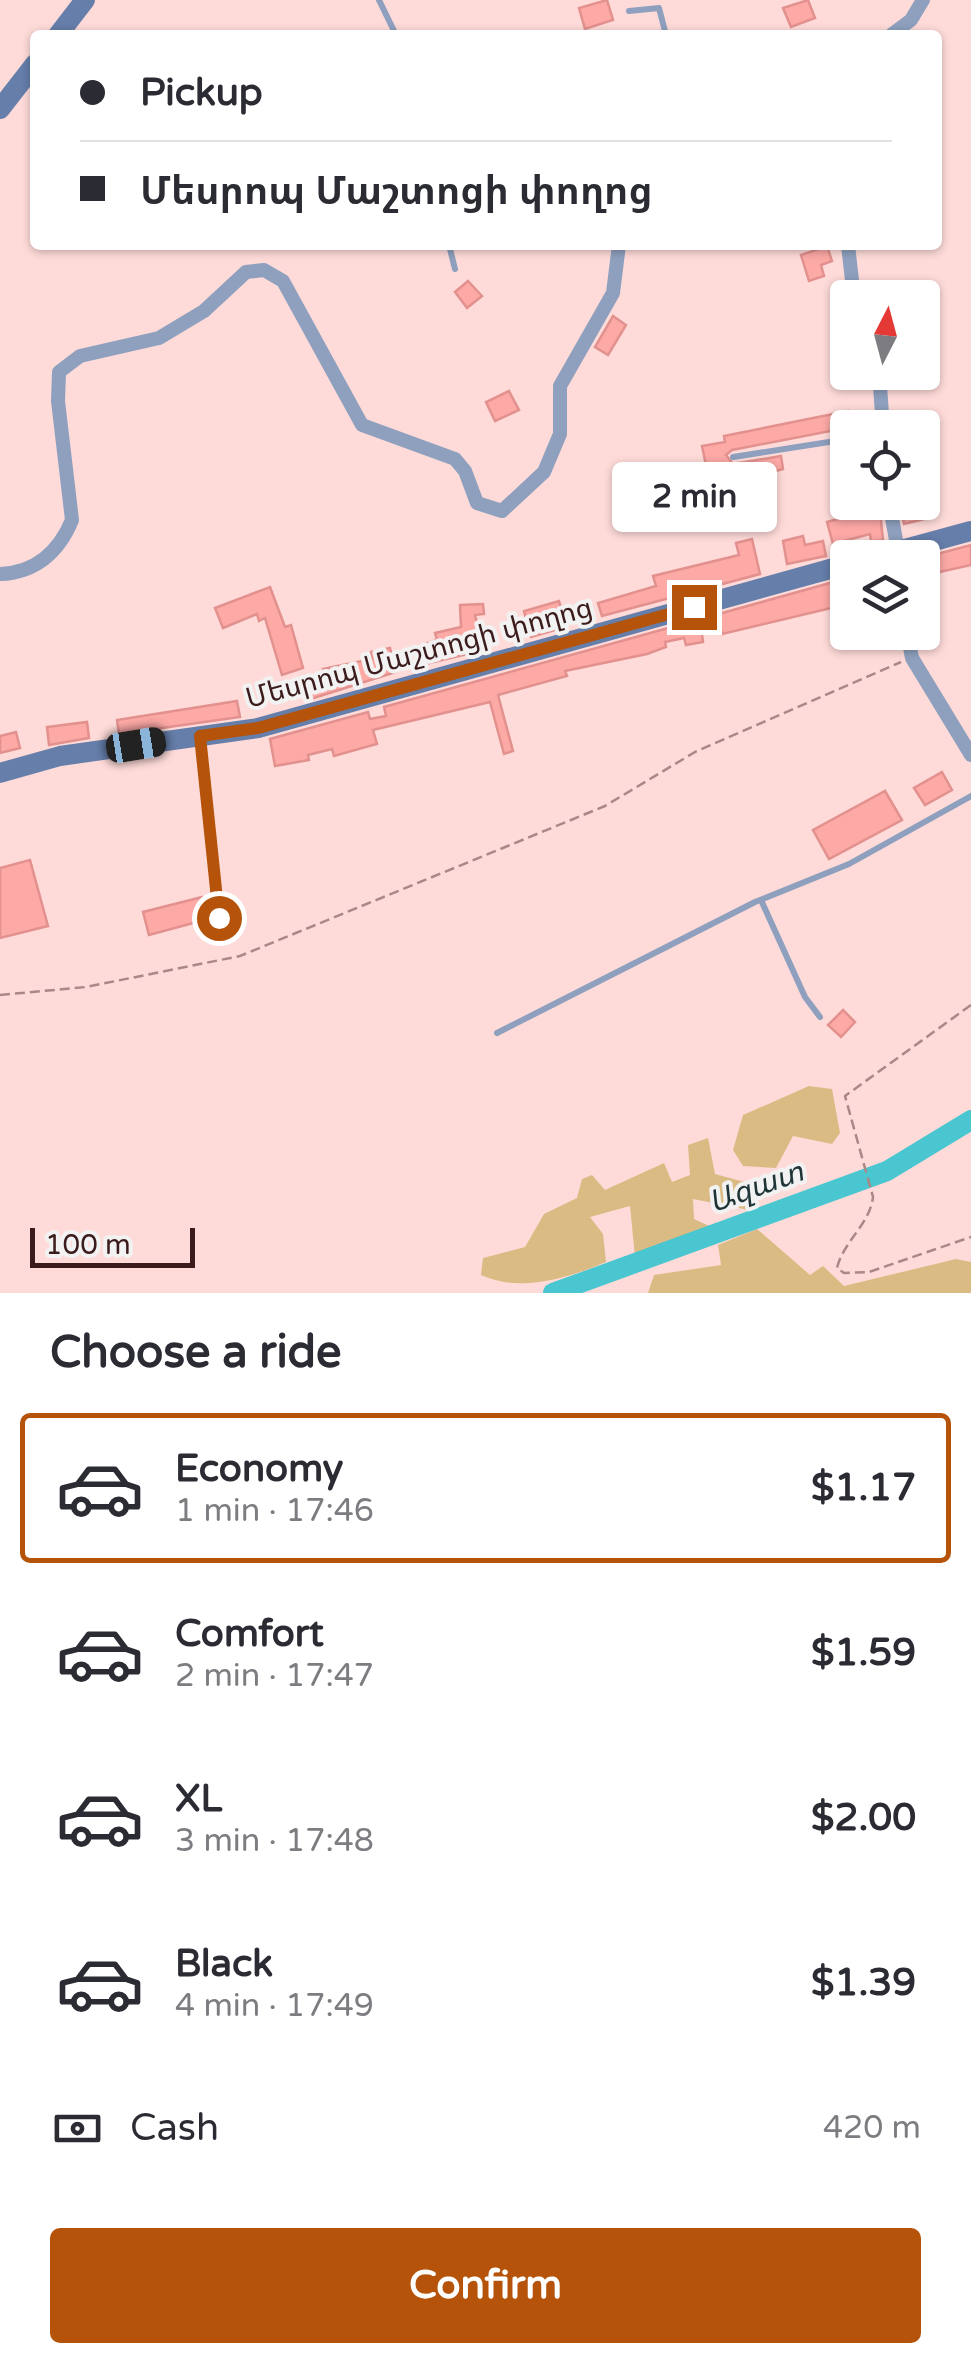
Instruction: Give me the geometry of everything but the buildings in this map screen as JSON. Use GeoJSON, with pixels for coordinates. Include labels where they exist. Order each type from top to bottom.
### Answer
{"type":"FeatureCollection","features":[{"type":"Feature","properties":{"kind":"street"},"geometry":{"type":"LineString","coordinates":[[62,30],[86,0]]}},
{"type":"Feature","properties":{"kind":"street"},"geometry":{"type":"LineString","coordinates":[[897,30],[911,20],[922,0]]}},
{"type":"Feature","properties":{"kind":"street"},"geometry":{"type":"LineString","coordinates":[[0,108],[30,70]]}},
{"type":"Feature","properties":{"kind":"street"},"geometry":{"type":"LineString","coordinates":[[0,574],[20,574],[42,562],[65,538],[72,520],[58,401],[59,372],[80,356],[159,338],[204,310],[246,272],[264,270],[283,281],[362,425],[455,460],[465,471],[476,503],[502,511],[544,472],[560,434],[560,386],[614,293],[618,250]]}},
{"type":"Feature","properties":{"kind":"street"},"geometry":{"type":"LineString","coordinates":[[849,250],[852,280]]}},
{"type":"Feature","properties":{"kind":"street"},"geometry":{"type":"LineString","coordinates":[[940,540],[971,530]]}},
{"type":"Feature","properties":{"kind":"street","name":"Մեսրոպ Մաշտոցի փողոց"},"geometry":{"type":"LineString","coordinates":[[0,772],[60,756],[258,728],[830,569]]}},
{"type":"Feature","properties":{"kind":"street"},"geometry":{"type":"LineString","coordinates":[[910,650],[971,755]]}},
{"type":"Feature","properties":{"kind":"lane"},"geometry":{"type":"LineString","coordinates":[[379,0],[394,30]]}},
{"type":"Feature","properties":{"kind":"lane"},"geometry":{"type":"LineString","coordinates":[[630,11],[659,8],[665,30]]}},
{"type":"Feature","properties":{"kind":"lane"},"geometry":{"type":"LineString","coordinates":[[450,250],[455,268]]}},
{"type":"Feature","properties":{"kind":"lane"},"geometry":{"type":"LineString","coordinates":[[733,457],[830,442]]}},
{"type":"Feature","properties":{"kind":"lane"},"geometry":{"type":"LineString","coordinates":[[200,736],[219,918]]}},
{"type":"Feature","properties":{"kind":"lane"},"geometry":{"type":"LineString","coordinates":[[497,1033],[761,900],[848,864],[971,796]]}},
{"type":"Feature","properties":{"kind":"lane"},"geometry":{"type":"LineString","coordinates":[[761,900],[805,998],[820,1017]]}},
{"type":"Feature","properties":{"kind":"path"},"geometry":{"type":"LineString","coordinates":[[0,995],[86,987],[240,956],[605,806],[695,752],[912,658]]}},
{"type":"Feature","properties":{"kind":"path"},"geometry":{"type":"LineString","coordinates":[[971,1005],[845,1096],[873,1197],[872,1207],[841,1252],[838,1268],[844,1274],[869,1272],[971,1237]]}},
{"type":"Feature","properties":{"kind":"shaded area"},"geometry":{"type":"Polygon","coordinates":[[[809,1086],[832,1089],[840,1133],[832,1144],[793,1136],[776,1168],[743,1166],[733,1150],[743,1115],[809,1086]]]}},
{"type":"Feature","properties":{"kind":"shaded area"},"geometry":{"type":"Polygon","coordinates":[[[708,1138],[715,1174],[759,1186],[749,1210],[693,1199],[694,1219],[709,1226],[706,1235],[635,1257],[630,1206],[590,1217],[603,1234],[606,1262],[560,1278],[528,1283],[481,1275],[483,1258],[525,1247],[544,1214],[577,1198],[582,1179],[592,1175],[605,1190],[664,1163],[672,1182],[690,1175],[688,1145],[708,1138]]]}},
{"type":"Feature","properties":{"kind":"shaded area"},"geometry":{"type":"Polygon","coordinates":[[[757,1229],[810,1275],[823,1266],[844,1286],[956,1259],[971,1262],[971,1293],[648,1293],[654,1275],[721,1265],[718,1245],[757,1229]]]}},
{"type":"Feature","properties":{"kind":"waterway","name":"Ազատ"},"geometry":{"type":"LineString","coordinates":[[553,1293],[887,1171],[971,1120]]}},
{"type":"Feature","properties":{"kind":"route"},"geometry":{"type":"LineString","coordinates":[[219,918],[200,736],[258,728],[694,607]]}}]}
